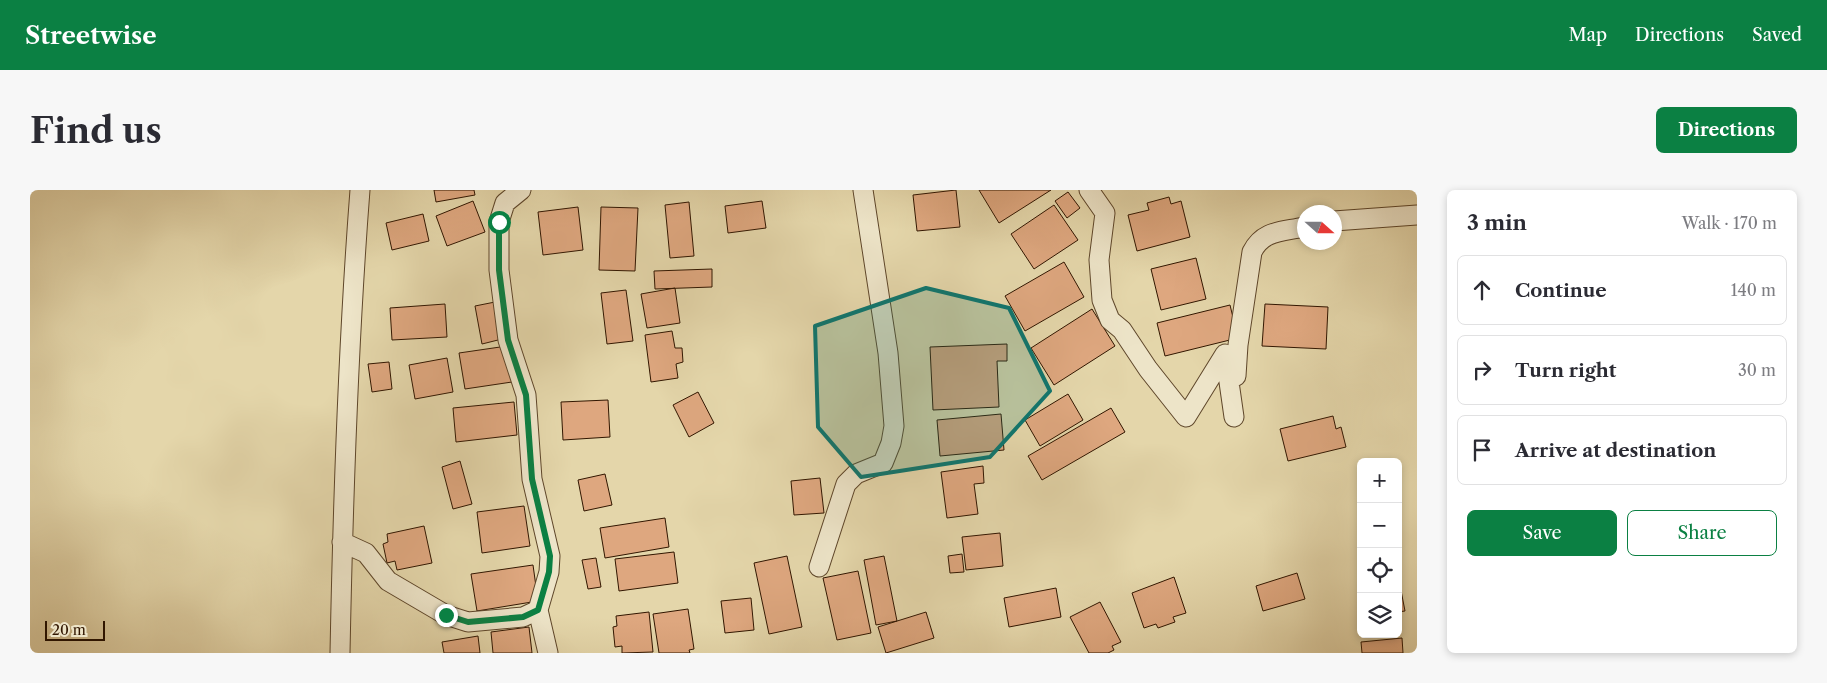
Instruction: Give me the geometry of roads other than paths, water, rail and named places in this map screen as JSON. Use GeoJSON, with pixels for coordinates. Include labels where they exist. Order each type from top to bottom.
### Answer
{"type":"FeatureCollection","features":[{"type":"Feature","properties":{"kind":"street"},"geometry":{"type":"LineString","coordinates":[[340,653],[342,542],[354,270],[360,190]]}},
{"type":"Feature","properties":{"kind":"street"},"geometry":{"type":"LineString","coordinates":[[520,190],[505,203],[499,222],[499,270],[508,340],[526,395],[532,479],[550,556],[549,572],[538,610],[548,653]]}},
{"type":"Feature","properties":{"kind":"street"},"geometry":{"type":"LineString","coordinates":[[819,567],[846,484],[856,474],[883,463],[891,443],[894,426],[888,353],[863,190]]}},
{"type":"Feature","properties":{"kind":"street"},"geometry":{"type":"LineString","coordinates":[[1089,190],[1105,213],[1099,260],[1102,300],[1110,320],[1122,330],[1148,369],[1186,417],[1224,354],[1234,417],[1238,345],[1252,252],[1257,241],[1266,236],[1297,229]]}},
{"type":"Feature","properties":{"kind":"street"},"geometry":{"type":"LineString","coordinates":[[1342,220],[1417,215]]}},
{"type":"Feature","properties":{"kind":"street"},"geometry":{"type":"LineString","coordinates":[[342,542],[366,553],[388,581],[446,615],[468,622],[523,617],[538,610]]}}]}
